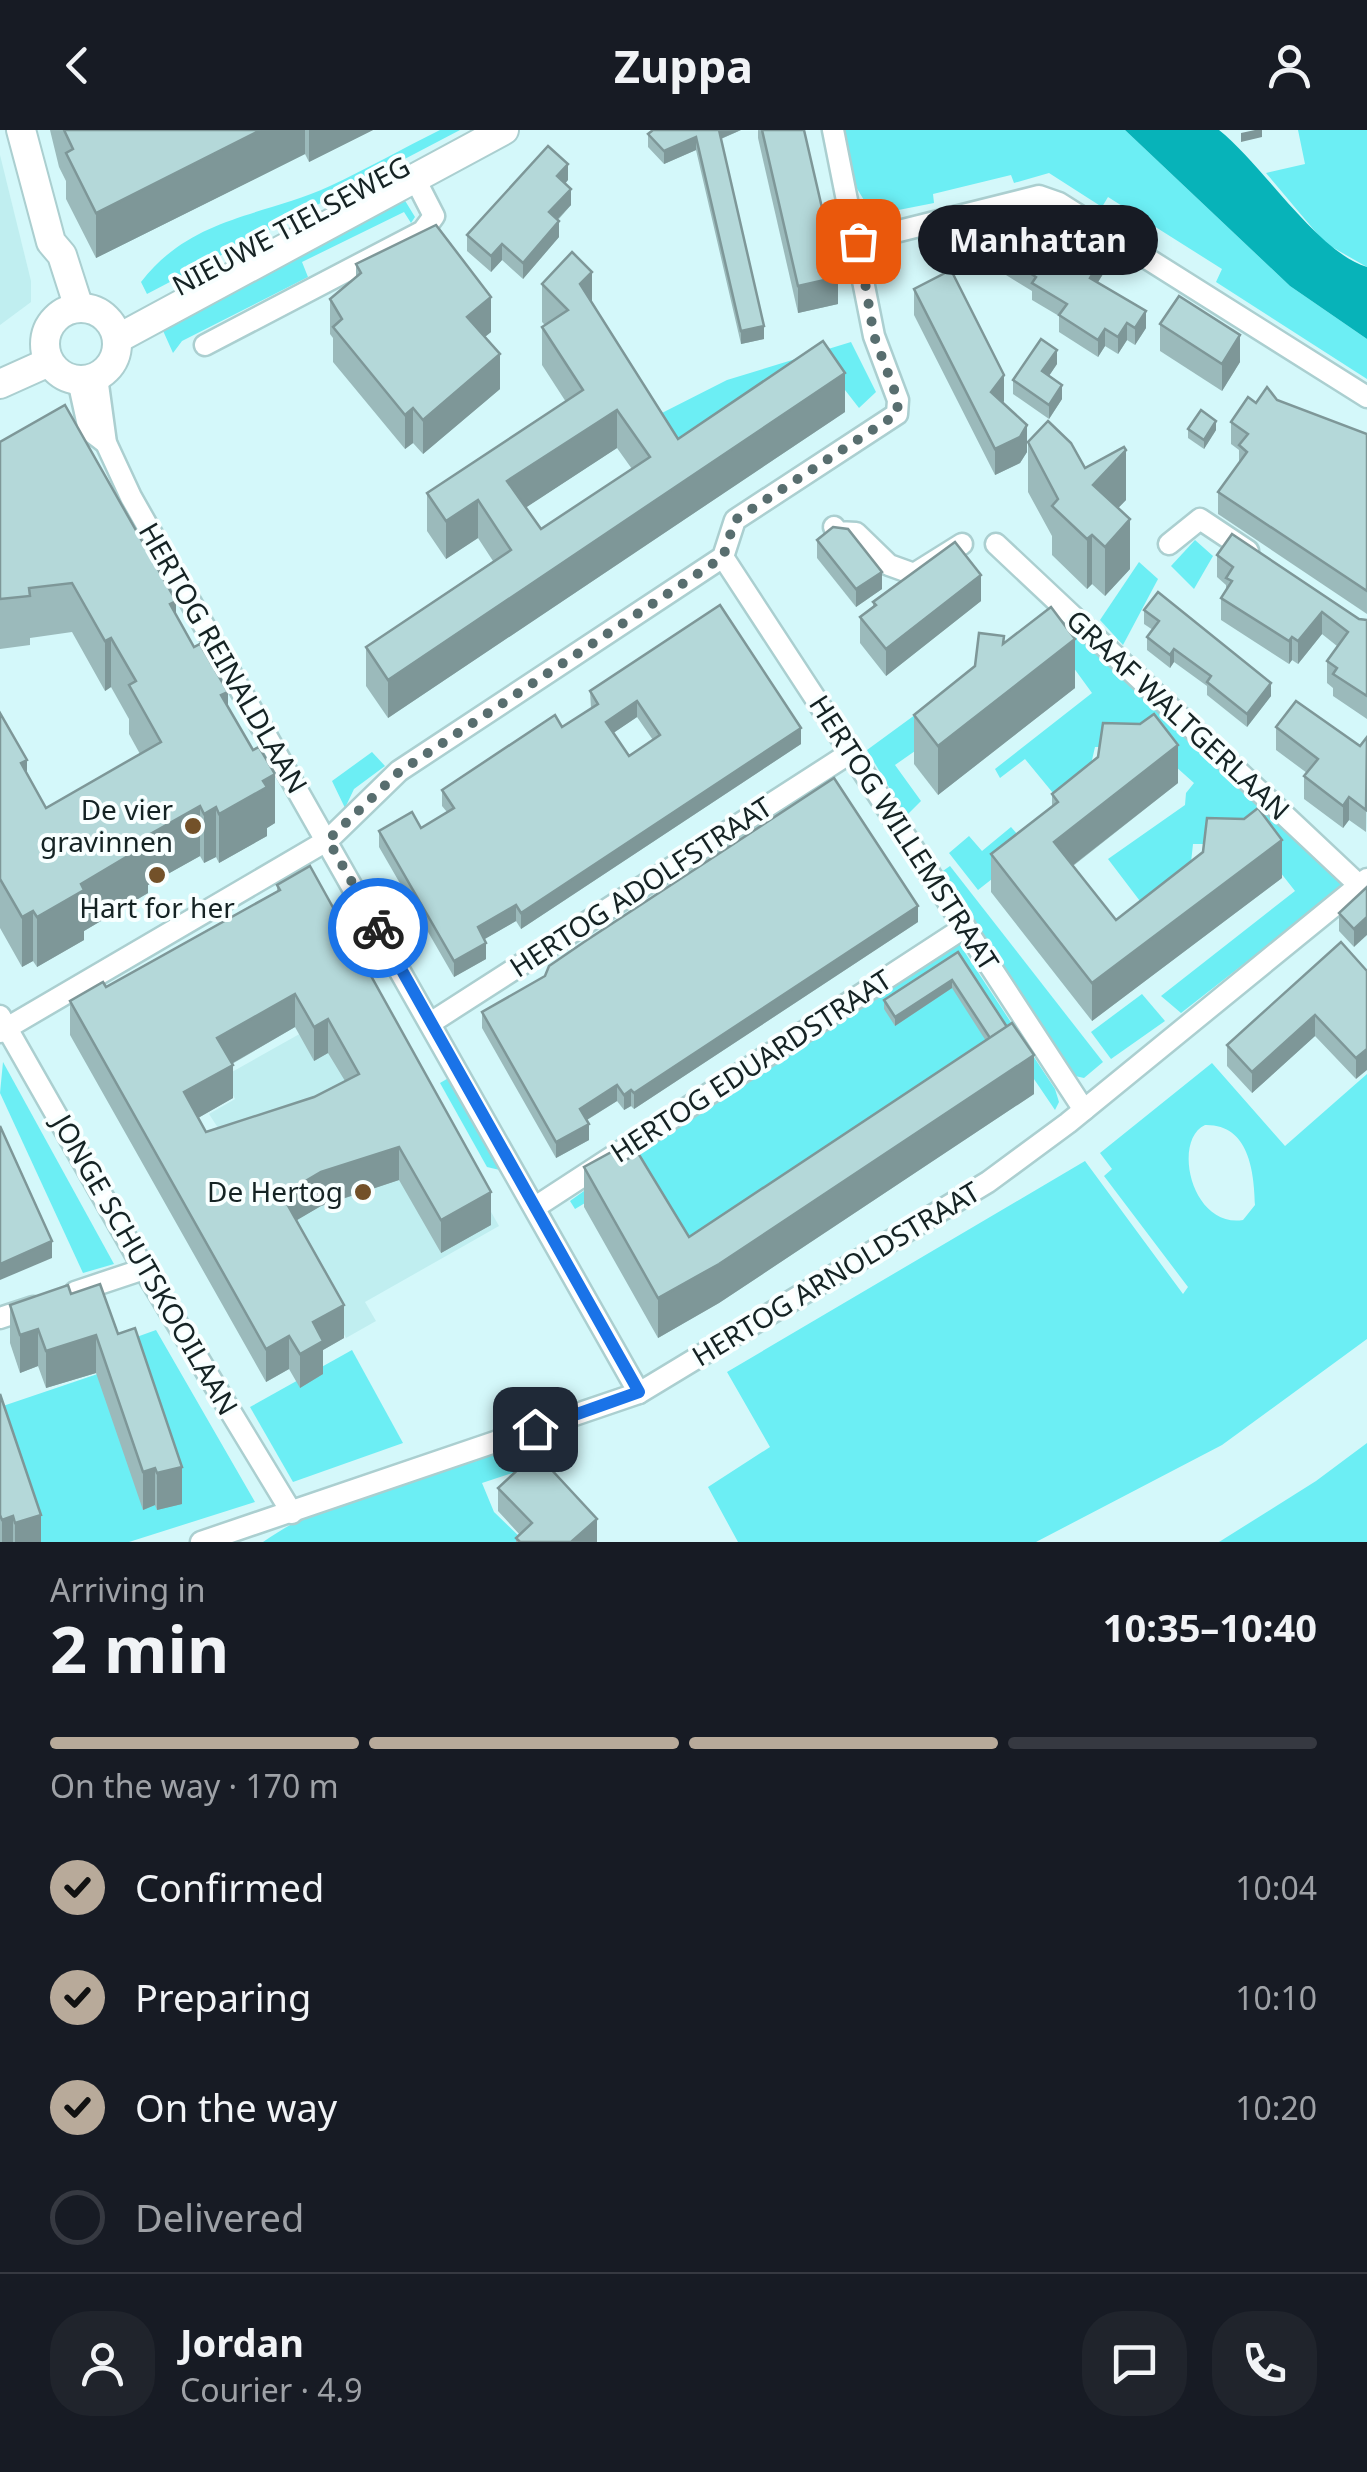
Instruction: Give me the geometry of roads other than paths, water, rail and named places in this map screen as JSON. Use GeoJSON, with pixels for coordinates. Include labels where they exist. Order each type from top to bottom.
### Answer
{"type":"FeatureCollection","features":[{"type":"Feature","properties":{"kind":"main road"},"geometry":{"type":"LineString","coordinates":[[21,130],[51,242],[62,255],[70,311]]}},
{"type":"Feature","properties":{"kind":"main road","name":"NIEUWE TIELSEWEG"},"geometry":{"type":"LineString","coordinates":[[113,330],[472,130]]}},
{"type":"Feature","properties":{"kind":"main road","name":"NIEUWE TIELSEWEG"},"geometry":{"type":"LineString","coordinates":[[113,330],[504,130]]}},
{"type":"Feature","properties":{"kind":"main road"},"geometry":{"type":"LineString","coordinates":[[70,311],[96,311],[113,330],[115,357],[87,378],[59,373],[47,352],[48,327],[70,311]]}},
{"type":"Feature","properties":{"kind":"main road"},"geometry":{"type":"LineString","coordinates":[[0,364],[47,352]]}},
{"type":"Feature","properties":{"kind":"main road"},"geometry":{"type":"LineString","coordinates":[[0,384],[47,352]]}},
{"type":"Feature","properties":{"kind":"street"},"geometry":{"type":"LineString","coordinates":[[2,1026],[328,840],[399,772],[723,557],[735,520],[897,414],[898,400],[874,336],[833,130]]}},
{"type":"Feature","properties":{"kind":"street","name":"NIEUWE TIELSEWEG"},"geometry":{"type":"LineString","coordinates":[[205,345],[423,231],[434,216],[414,177]]}},
{"type":"Feature","properties":{"kind":"street"},"geometry":{"type":"LineString","coordinates":[[858,241],[1039,196],[1059,203],[1367,397]]}},
{"type":"Feature","properties":{"kind":"street","name":"HERTOG REINALDLAAN"},"geometry":{"type":"LineString","coordinates":[[87,378],[90,430],[106,443],[131,497],[537,1206],[639,1392]]}},
{"type":"Feature","properties":{"kind":"street"},"geometry":{"type":"LineString","coordinates":[[1169,544],[1200,520],[1260,560]]}},
{"type":"Feature","properties":{"kind":"street"},"geometry":{"type":"LineString","coordinates":[[834,527],[837,532],[856,533],[910,582],[962,544]]}},
{"type":"Feature","properties":{"kind":"street","name":"GRAAF WALTGERLAAN"},"geometry":{"type":"LineString","coordinates":[[996,544],[1364,883]]}},
{"type":"Feature","properties":{"kind":"street","name":"HERTOG WILLEMSTRAAT"},"geometry":{"type":"LineString","coordinates":[[723,557],[1084,1110]]}},
{"type":"Feature","properties":{"kind":"street","name":"HERTOG ADOLFSTRAAT"},"geometry":{"type":"LineString","coordinates":[[432,1022],[850,753]]}},
{"type":"Feature","properties":{"kind":"street","name":"HERTOG ARNOLDSTRAAT"},"geometry":{"type":"LineString","coordinates":[[236,1542],[257,1524],[639,1392],[988,1182],[1084,1110],[1364,883]]}},
{"type":"Feature","properties":{"kind":"street","name":"HERTOG EDUARDSTRAAT"},"geometry":{"type":"LineString","coordinates":[[537,1206],[966,927]]}},
{"type":"Feature","properties":{"kind":"street","name":"JONGE SCHUTSKOOILAAN"},"geometry":{"type":"LineString","coordinates":[[2,1026],[292,1513]]}},
{"type":"Feature","properties":{"kind":"street"},"geometry":{"type":"LineString","coordinates":[[0,1318],[144,1269]]}},
{"type":"Feature","properties":{"kind":"street"},"geometry":{"type":"LineString","coordinates":[[201,1542],[257,1524]]}},
{"type":"Feature","properties":{"kind":"place","name":"Manhattan"},"geometry":{"type":"Point","coordinates":[858,241]}},
{"type":"Feature","properties":{"kind":"place","name":"De vier gravinnen"},"geometry":{"type":"Point","coordinates":[193,826]}},
{"type":"Feature","properties":{"kind":"place","name":"Hart for her"},"geometry":{"type":"Point","coordinates":[157,875]}},
{"type":"Feature","properties":{"kind":"place","name":"De Hertog"},"geometry":{"type":"Point","coordinates":[363,1192]}}]}
